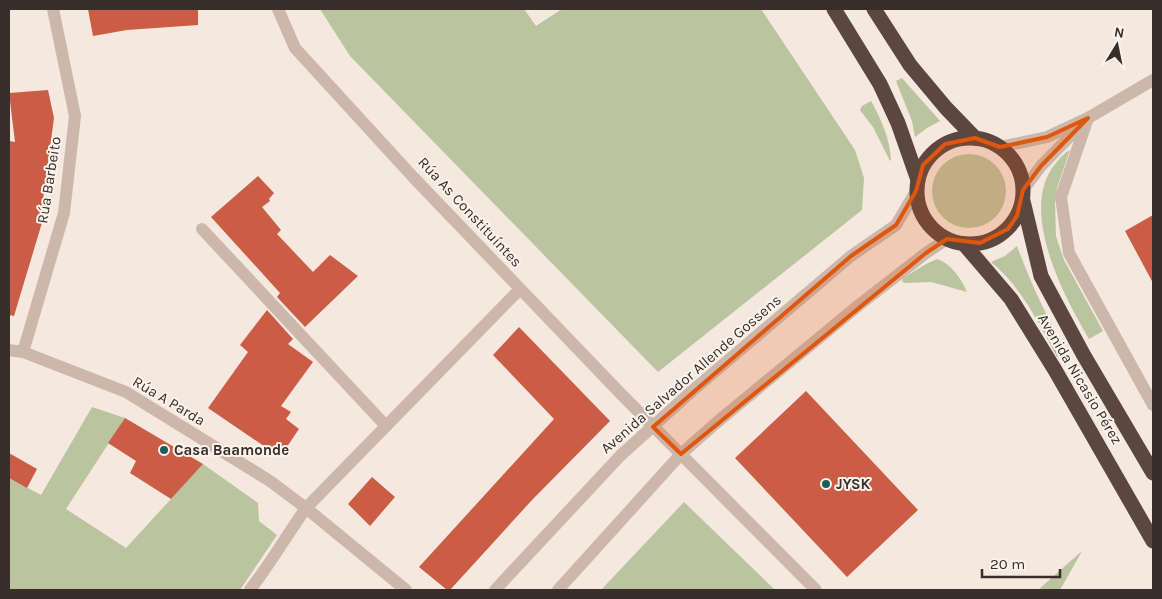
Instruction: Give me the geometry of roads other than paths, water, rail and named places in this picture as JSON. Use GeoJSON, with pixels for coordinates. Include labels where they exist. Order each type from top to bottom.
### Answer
{"type":"FeatureCollection","features":[{"type":"Feature","properties":{"kind":"highway"},"geometry":{"type":"LineString","coordinates":[[834,9],[880,84],[898,123],[917,185],[919,206],[924,219],[934,230],[946,239],[964,244],[980,243],[995,238],[1008,229],[1017,216],[1023,196],[1020,174],[1013,159],[1000,147],[975,138],[959,138],[944,144],[932,153],[923,165],[917,185]]}},
{"type":"Feature","properties":{"kind":"highway"},"geometry":{"type":"LineString","coordinates":[[874,9],[910,65],[946,108],[975,138]]}},
{"type":"Feature","properties":{"kind":"highway","name":"Avenida Nicasio Pérez"},"geometry":{"type":"LineString","coordinates":[[1023,196],[1041,276],[1083,354],[1153,473]]}},
{"type":"Feature","properties":{"kind":"highway","name":"Avenida Nicasio Pérez"},"geometry":{"type":"LineString","coordinates":[[964,244],[1012,299],[1153,540]]}},
{"type":"Feature","properties":{"kind":"street","name":"Rúa Barbeito"},"geometry":{"type":"LineString","coordinates":[[22,352],[64,214],[75,116],[53,9]]}},
{"type":"Feature","properties":{"kind":"street","name":"Rúa As Constituíntes"},"geometry":{"type":"LineString","coordinates":[[278,9],[295,48],[520,289],[816,590]]}},
{"type":"Feature","properties":{"kind":"street"},"geometry":{"type":"LineString","coordinates":[[1000,147],[1047,137],[1088,118],[1153,80]]}},
{"type":"Feature","properties":{"kind":"street"},"geometry":{"type":"LineString","coordinates":[[1023,196],[1041,166],[1088,118]]}},
{"type":"Feature","properties":{"kind":"street"},"geometry":{"type":"LineString","coordinates":[[1088,118],[1061,197],[1069,253],[1153,405]]}},
{"type":"Feature","properties":{"kind":"street","name":"Avenida Salvador Allende Gossens"},"geometry":{"type":"LineString","coordinates":[[495,590],[620,456],[851,256],[896,225],[917,185]]}},
{"type":"Feature","properties":{"kind":"street"},"geometry":{"type":"LineString","coordinates":[[202,229],[386,426]]}},
{"type":"Feature","properties":{"kind":"street"},"geometry":{"type":"LineString","coordinates":[[558,590],[681,454],[866,299],[946,239]]}},
{"type":"Feature","properties":{"kind":"street"},"geometry":{"type":"LineString","coordinates":[[250,590],[271,562],[306,508],[520,289]]}},
{"type":"Feature","properties":{"kind":"street","name":"Rúa A Parda"},"geometry":{"type":"LineString","coordinates":[[9,350],[22,352],[126,392],[270,481],[406,590]]}},
{"type":"Feature","properties":{"kind":"place","name":"Casa Baamonde"},"geometry":{"type":"Point","coordinates":[164,450]}},
{"type":"Feature","properties":{"kind":"place","name":"JYSK"},"geometry":{"type":"Point","coordinates":[826,484]}}]}
